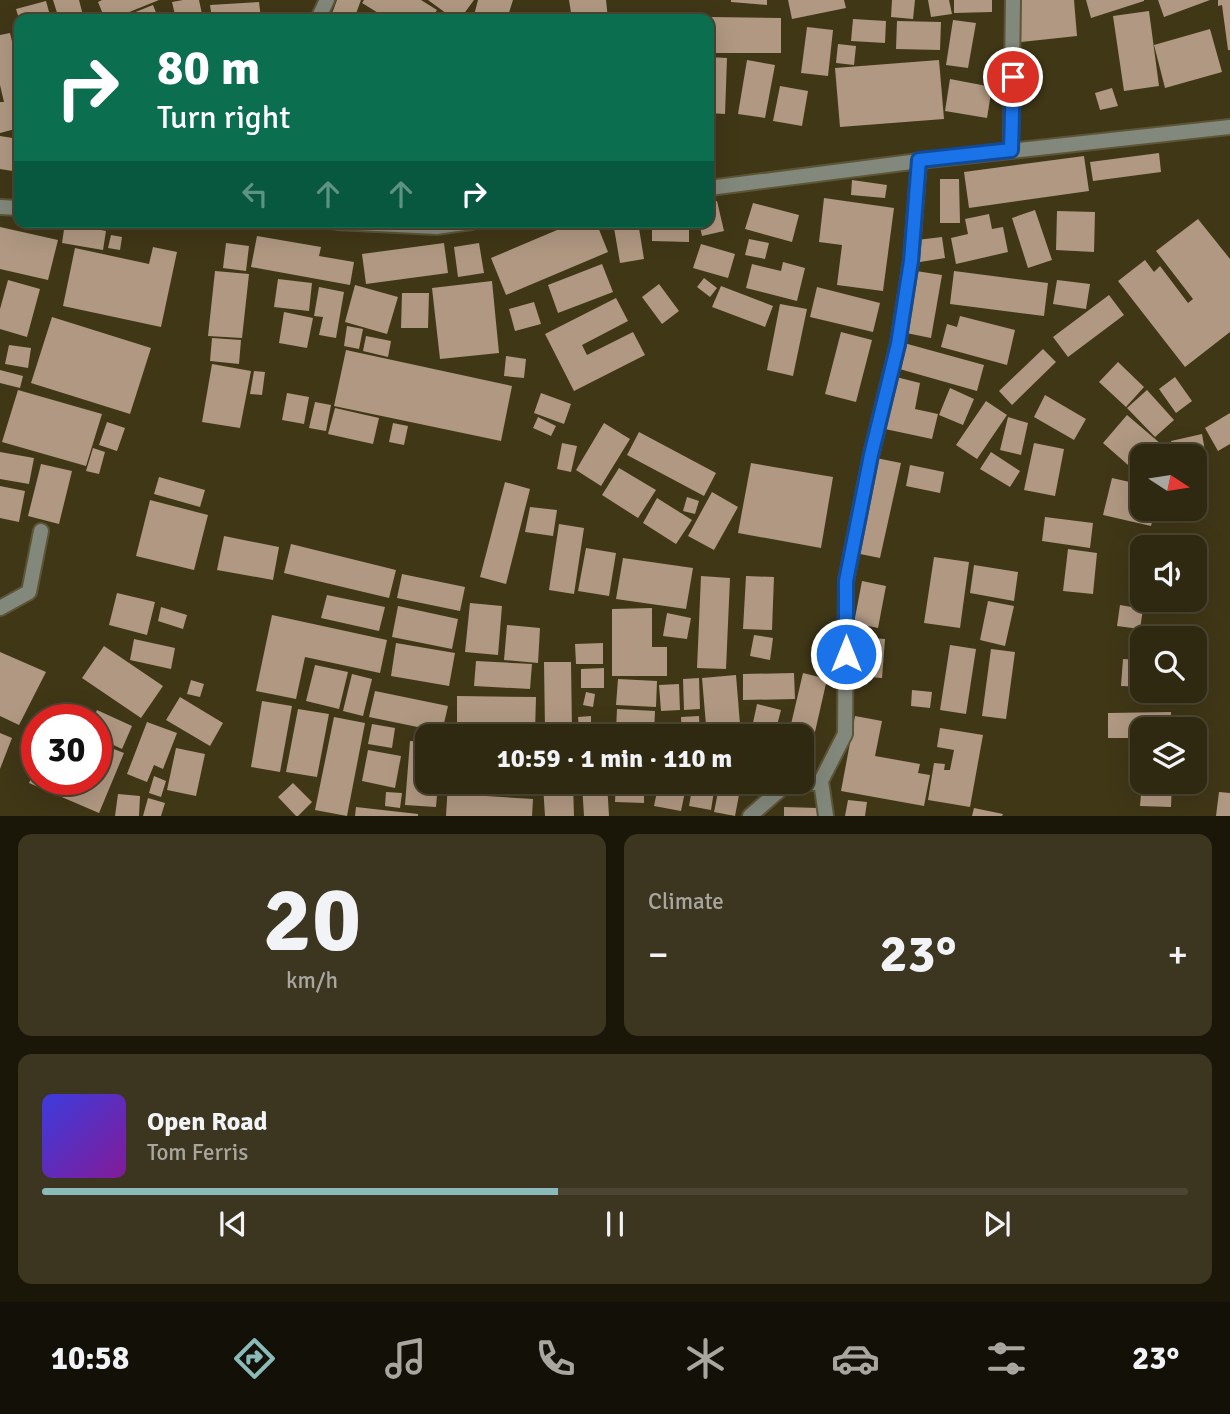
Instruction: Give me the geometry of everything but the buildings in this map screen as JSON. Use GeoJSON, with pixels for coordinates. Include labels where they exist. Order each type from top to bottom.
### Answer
{"type":"FeatureCollection","features":[{"type":"Feature","properties":{"kind":"street"},"geometry":{"type":"LineString","coordinates":[[1011,150],[1013,0]]}},
{"type":"Feature","properties":{"kind":"street"},"geometry":{"type":"LineString","coordinates":[[714,187],[919,160],[1230,127]]}},
{"type":"Feature","properties":{"kind":"street"},"geometry":{"type":"LineString","coordinates":[[826,816],[821,781],[845,734],[846,581],[871,455],[898,344],[911,261],[919,160]]}},
{"type":"Feature","properties":{"kind":"street"},"geometry":{"type":"LineString","coordinates":[[0,608],[29,592],[41,531]]}},
{"type":"Feature","properties":{"kind":"street"},"geometry":{"type":"LineString","coordinates":[[750,816],[782,788],[821,781]]}},
{"type":"Feature","properties":{"kind":"route"},"geometry":{"type":"LineString","coordinates":[[846,654],[846,581],[871,455],[898,344],[911,261],[919,160],[1011,150],[1013,77]]}}]}
